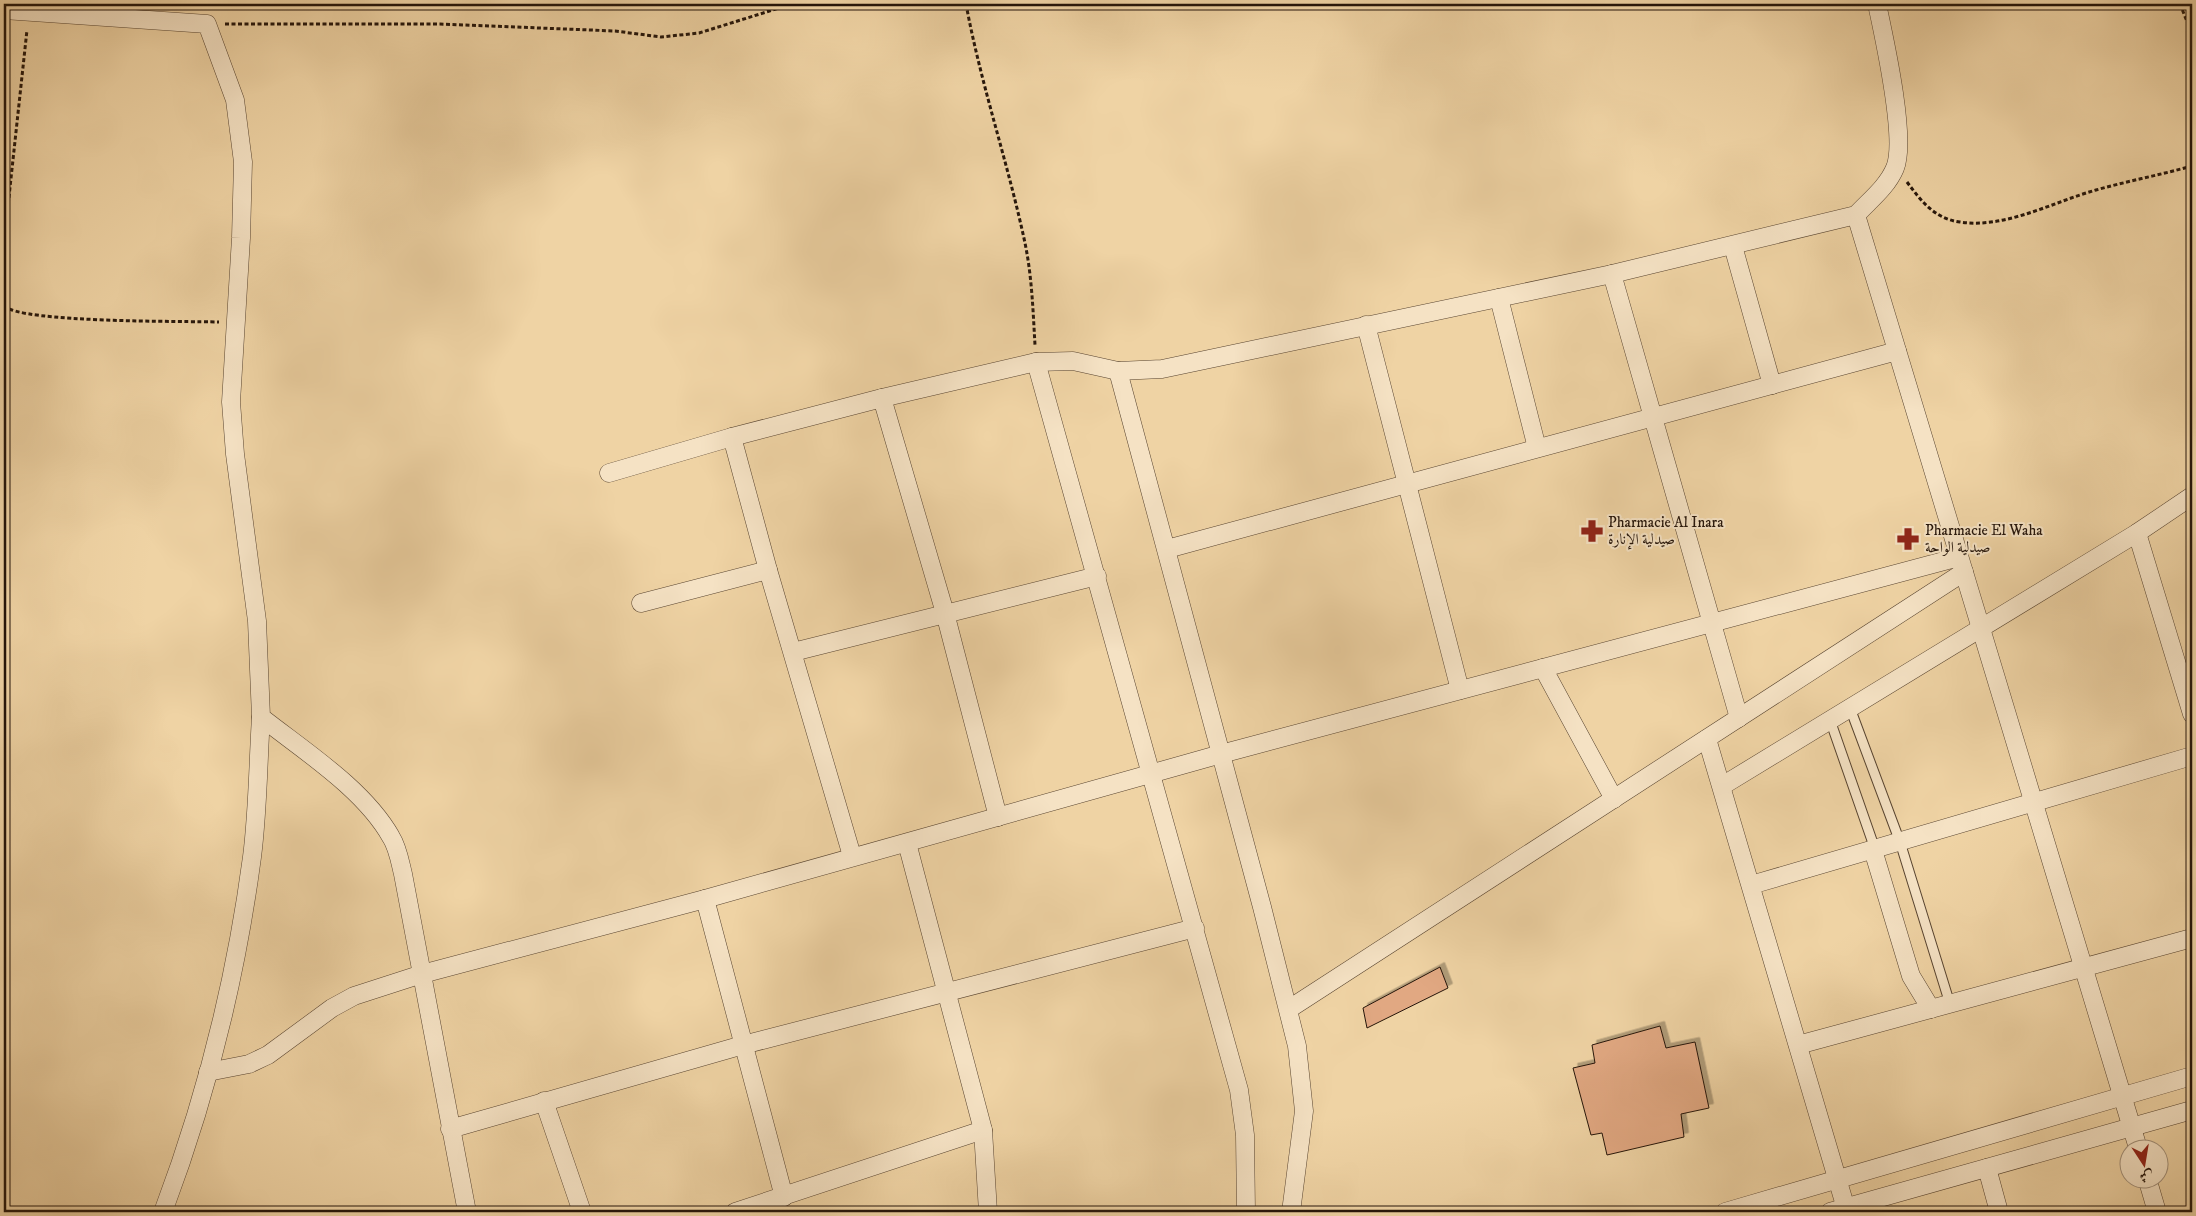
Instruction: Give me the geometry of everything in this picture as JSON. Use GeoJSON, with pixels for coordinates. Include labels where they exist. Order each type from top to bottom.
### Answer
{"type":"FeatureCollection","features":[{"type":"Feature","properties":{"kind":"street"},"geometry":{"type":"LineString","coordinates":[[609,473],[732,436],[1036,362],[1073,361],[1118,371],[1162,369],[1612,274],[1856,215],[1885,185],[1896,166],[1898,140],[1895,104],[1887,50],[1877,4]]}},
{"type":"Feature","properties":{"kind":"street"},"geometry":{"type":"LineString","coordinates":[[4,10],[207,24],[235,100],[240,125],[243,162],[241,238],[231,402],[235,454],[257,621],[261,717],[252,856],[225,1009],[180,1169],[163,1212]]}},
{"type":"Feature","properties":{"kind":"street"},"geometry":{"type":"LineString","coordinates":[[1856,215],[2135,1138]]}},
{"type":"Feature","properties":{"kind":"street"},"geometry":{"type":"LineString","coordinates":[[1733,246],[1772,384]]}},
{"type":"Feature","properties":{"kind":"street"},"geometry":{"type":"LineString","coordinates":[[1612,274],[1738,718]]}},
{"type":"Feature","properties":{"kind":"street"},"geometry":{"type":"LineString","coordinates":[[1499,298],[1536,448]]}},
{"type":"Feature","properties":{"kind":"street"},"geometry":{"type":"LineString","coordinates":[[1366,325],[1460,690]]}},
{"type":"Feature","properties":{"kind":"street"},"geometry":{"type":"LineString","coordinates":[[1167,549],[1897,351]]}},
{"type":"Feature","properties":{"kind":"street"},"geometry":{"type":"LineString","coordinates":[[1036,362],[1239,1090],[1245,1135],[1246,1212]]}},
{"type":"Feature","properties":{"kind":"street"},"geometry":{"type":"LineString","coordinates":[[1118,371],[1289,1010],[1301,1071],[1304,1111],[1291,1212]]}},
{"type":"Feature","properties":{"kind":"street"},"geometry":{"type":"LineString","coordinates":[[882,398],[945,613],[998,817]]}},
{"type":"Feature","properties":{"kind":"street"},"geometry":{"type":"LineString","coordinates":[[732,436],[768,570],[852,856]]}},
{"type":"Feature","properties":{"kind":"street"},"geometry":{"type":"LineString","coordinates":[[1722,786],[2137,533],[2192,496]]}},
{"type":"Feature","properties":{"kind":"street"},"geometry":{"type":"LineString","coordinates":[[2137,533],[2192,714]]}},
{"type":"Feature","properties":{"kind":"street"},"geometry":{"type":"LineString","coordinates":[[208,1072],[249,1064],[268,1055],[332,1008],[354,996],[422,974],[706,899],[852,856],[907,843],[1152,775],[1220,754],[1460,690],[1710,624],[1962,565]]}},
{"type":"Feature","properties":{"kind":"street"},"geometry":{"type":"LineString","coordinates":[[1289,1010],[1707,739],[1962,565]]}},
{"type":"Feature","properties":{"kind":"street"},"geometry":{"type":"LineString","coordinates":[[641,604],[768,570]]}},
{"type":"Feature","properties":{"kind":"street"},"geometry":{"type":"LineString","coordinates":[[793,652],[1096,576]]}},
{"type":"Feature","properties":{"kind":"street"},"geometry":{"type":"LineString","coordinates":[[1543,668],[1614,799]]}},
{"type":"Feature","properties":{"kind":"street"},"geometry":{"type":"LineString","coordinates":[[261,717],[336,777],[367,806],[392,838],[403,874],[466,1212]]}},
{"type":"Feature","properties":{"kind":"street"},"geometry":{"type":"LineString","coordinates":[[1707,739],[1837,1180],[1841,1211],[2192,1110]]}},
{"type":"Feature","properties":{"kind":"street"},"geometry":{"type":"LineString","coordinates":[[1751,885],[2192,756]]}},
{"type":"Feature","properties":{"kind":"street"},"geometry":{"type":"LineString","coordinates":[[907,843],[948,991],[983,1130],[988,1212]]}},
{"type":"Feature","properties":{"kind":"street"},"geometry":{"type":"LineString","coordinates":[[1874,849],[1910,976],[1931,1009]]}},
{"type":"Feature","properties":{"kind":"street"},"geometry":{"type":"LineString","coordinates":[[706,899],[784,1197]]}},
{"type":"Feature","properties":{"kind":"street"},"geometry":{"type":"LineString","coordinates":[[450,1129],[743,1045],[1195,928]]}},
{"type":"Feature","properties":{"kind":"street"},"geometry":{"type":"LineString","coordinates":[[1798,1045],[2192,938]]}},
{"type":"Feature","properties":{"kind":"street"},"geometry":{"type":"LineString","coordinates":[[1726,1212],[2192,1076]]}},
{"type":"Feature","properties":{"kind":"street"},"geometry":{"type":"LineString","coordinates":[[544,1101],[582,1212]]}},
{"type":"Feature","properties":{"kind":"street"},"geometry":{"type":"LineString","coordinates":[[736,1212],[983,1130]]}},
{"type":"Feature","properties":{"kind":"street"},"geometry":{"type":"LineString","coordinates":[[1987,1168],[1999,1212]]}},
{"type":"Feature","properties":{"kind":"street"},"geometry":{"type":"LineString","coordinates":[[2150,1188],[2157,1212]]}},
{"type":"Feature","properties":{"kind":"lane"},"geometry":{"type":"LineString","coordinates":[[1850,708],[1900,842],[1950,1004]]}},
{"type":"Feature","properties":{"kind":"lane"},"geometry":{"type":"LineString","coordinates":[[1830,720],[1874,849]]}},
{"type":"Feature","properties":{"kind":"path"},"geometry":{"type":"LineString","coordinates":[[207,24],[440,24],[615,31],[661,36],[698,33],[792,4]]}},
{"type":"Feature","properties":{"kind":"path"},"geometry":{"type":"LineString","coordinates":[[966,4],[976,57],[1025,245],[1033,297],[1036,362]]}},
{"type":"Feature","properties":{"kind":"path"},"geometry":{"type":"LineString","coordinates":[[2180,4],[2192,34]]}},
{"type":"Feature","properties":{"kind":"path"},"geometry":{"type":"LineString","coordinates":[[4,243],[29,12]]}},
{"type":"Feature","properties":{"kind":"path"},"geometry":{"type":"LineString","coordinates":[[1896,166],[1922,202],[1938,216],[1959,222],[1983,223],[2013,217],[2097,190],[2151,178],[2192,166]]}},
{"type":"Feature","properties":{"kind":"path"},"geometry":{"type":"LineString","coordinates":[[4,306],[19,313],[53,317],[235,322]]}},
{"type":"Feature","properties":{"kind":"building"},"geometry":{"type":"Polygon","coordinates":[[[1440,967],[1448,988],[1367,1028],[1363,1008],[1440,967]]]}},
{"type":"Feature","properties":{"kind":"building"},"geometry":{"type":"Polygon","coordinates":[[[1660,1026],[1666,1048],[1695,1042],[1709,1108],[1681,1114],[1684,1137],[1607,1155],[1602,1133],[1591,1135],[1573,1068],[1595,1063],[1592,1045],[1660,1026]]]}},
{"type":"Feature","properties":{"kind":"place","name":"Pharmacie Al Inara صيدلية الإنارة"},"geometry":{"type":"Point","coordinates":[1592,531]}},
{"type":"Feature","properties":{"kind":"place","name":"Pharmacie El Waha صيدلية الواحة"},"geometry":{"type":"Point","coordinates":[1908,539]}}]}
